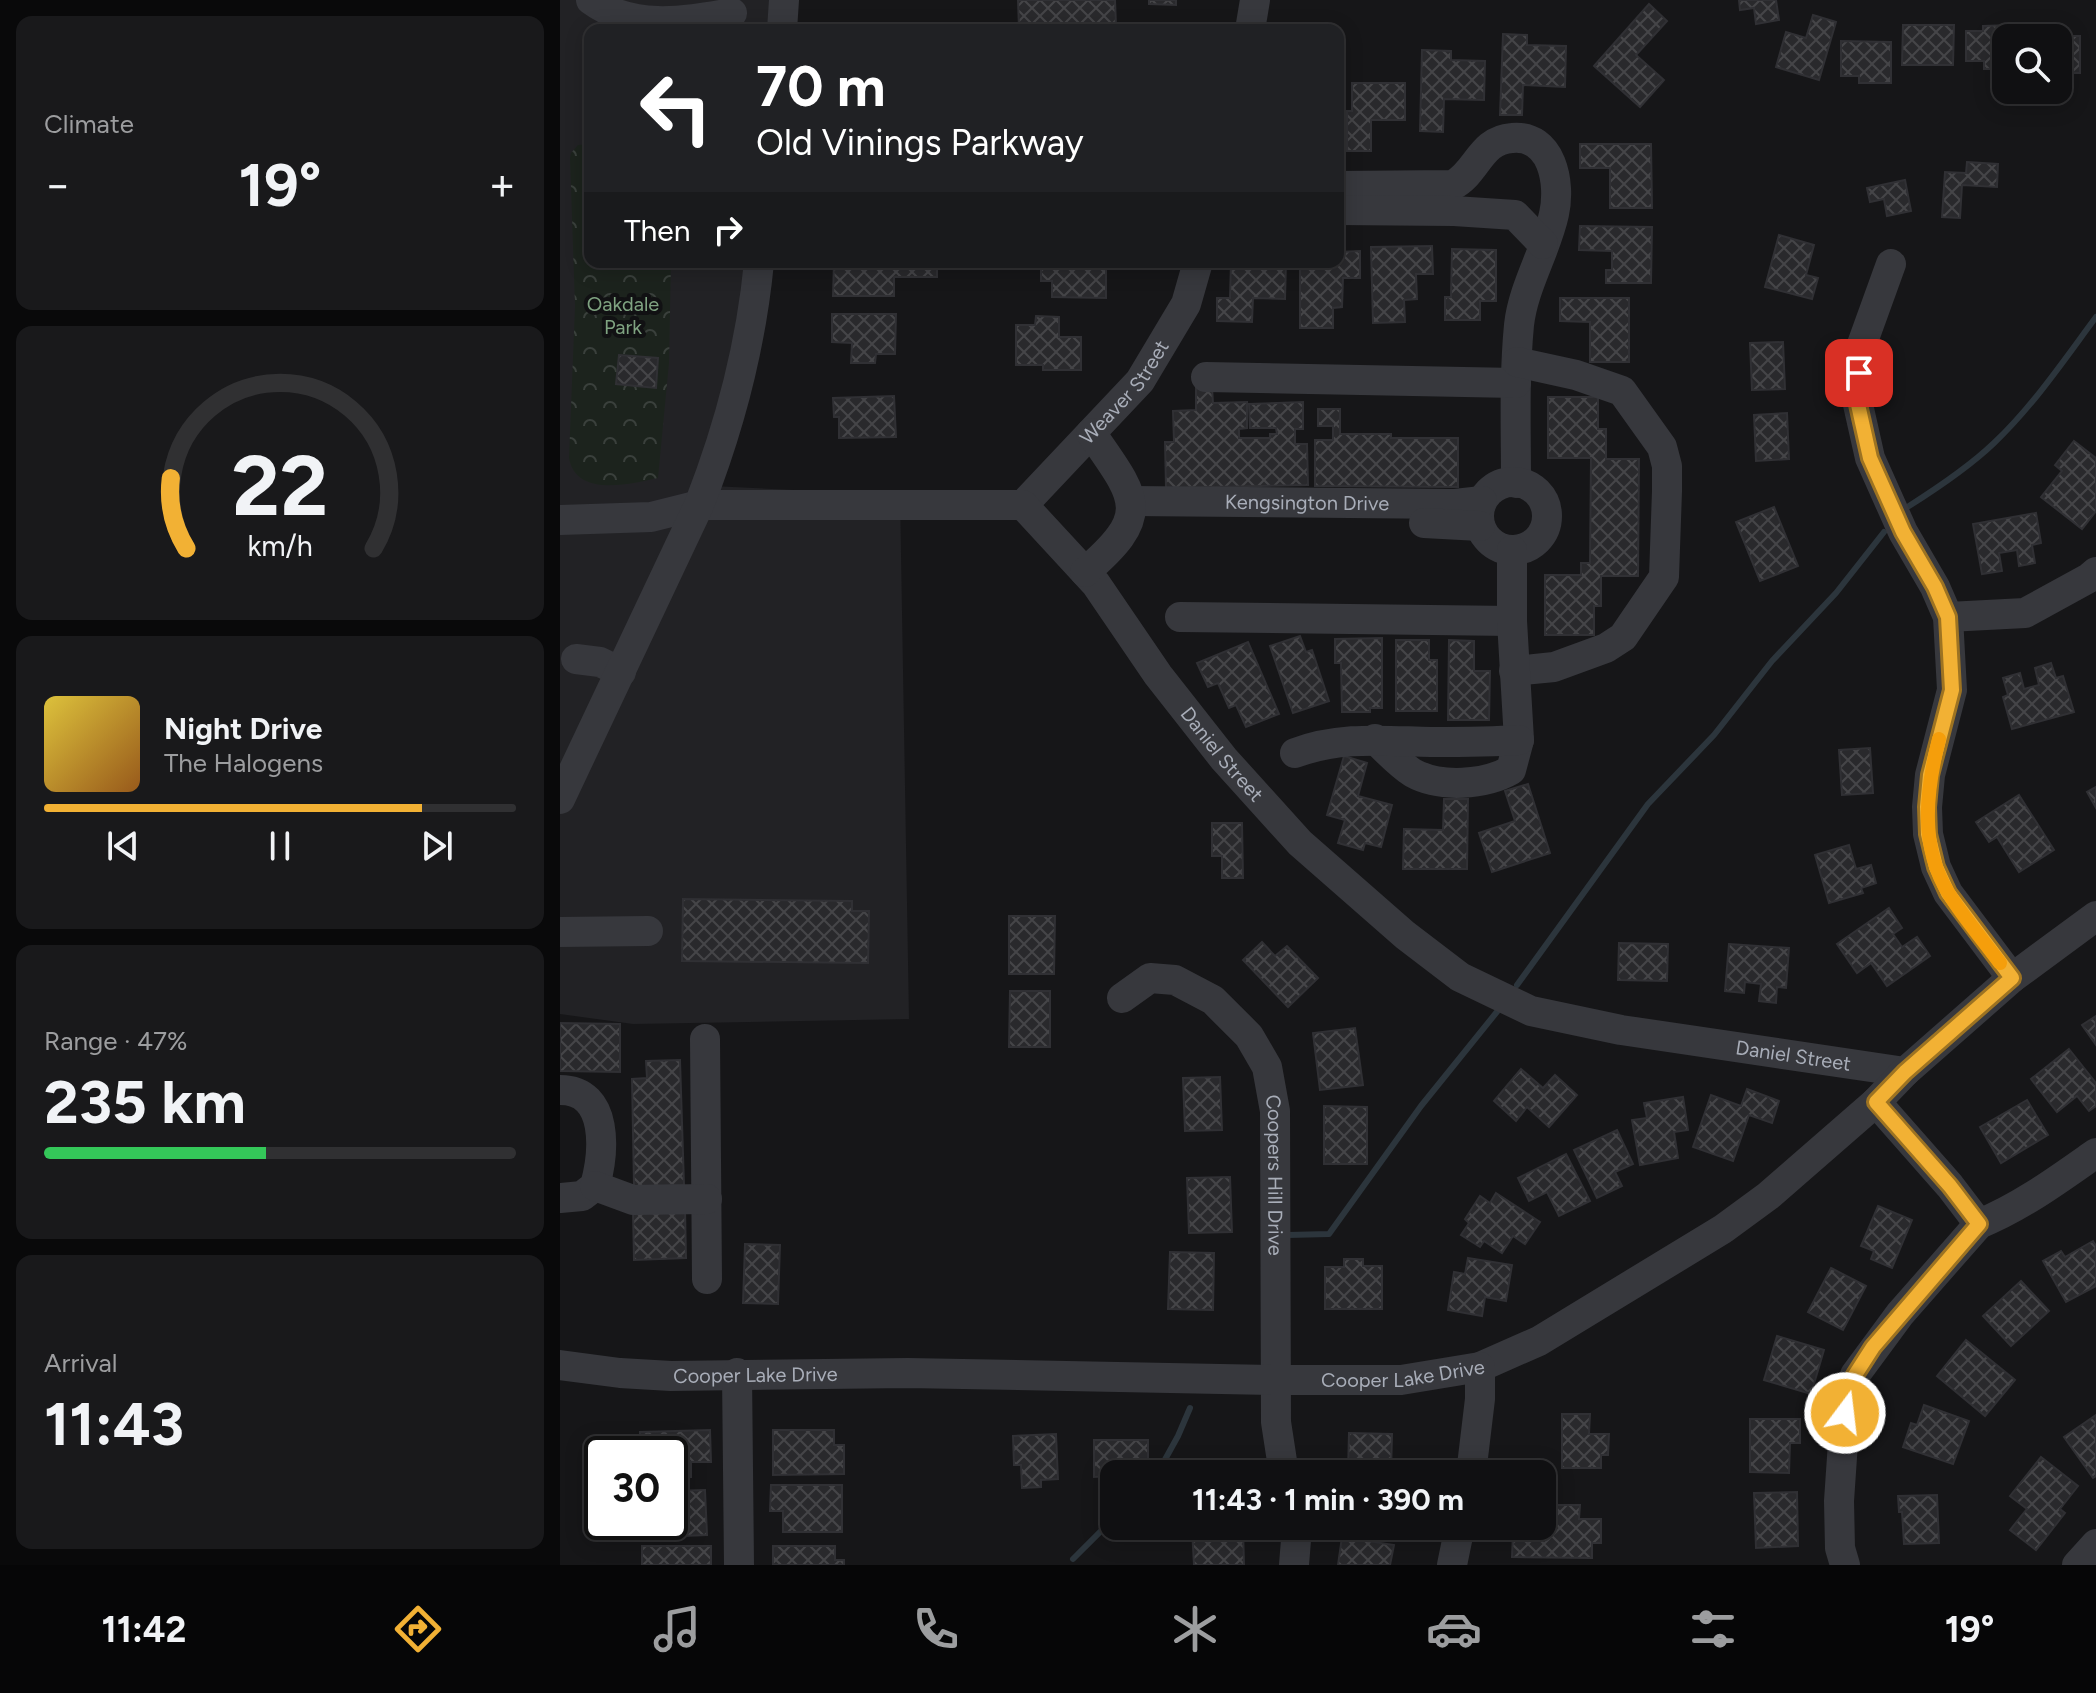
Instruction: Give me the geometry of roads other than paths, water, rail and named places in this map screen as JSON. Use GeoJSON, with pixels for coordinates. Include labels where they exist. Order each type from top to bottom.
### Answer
{"type":"FeatureCollection","features":[{"type":"Feature","properties":{"kind":"street"},"geometry":{"type":"LineString","coordinates":[[782,24],[784,0]]}},
{"type":"Feature","properties":{"kind":"street"},"geometry":{"type":"LineString","coordinates":[[1251,24],[1255,0]]}},
{"type":"Feature","properties":{"kind":"street"},"geometry":{"type":"LineString","coordinates":[[593,11],[668,22],[732,14]]}},
{"type":"Feature","properties":{"kind":"street"},"geometry":{"type":"LineString","coordinates":[[1344,186],[1453,185],[1463,180],[1483,151],[1501,139],[1522,137],[1540,144],[1546,151],[1555,174],[1555,211],[1520,320],[1516,372],[1516,483]]}},
{"type":"Feature","properties":{"kind":"street"},"geometry":{"type":"LineString","coordinates":[[1344,210],[1515,215],[1543,244]]}},
{"type":"Feature","properties":{"kind":"street"},"geometry":{"type":"LineString","coordinates":[[1891,264],[1861,347],[1857,400],[1870,458],[1903,532],[1935,587],[1948,617],[1952,690],[1930,775],[1928,834],[1936,867],[1948,893],[2012,978]]}},
{"type":"Feature","properties":{"kind":"street"},"geometry":{"type":"LineString","coordinates":[[560,799],[699,505],[736,399],[758,268]]}},
{"type":"Feature","properties":{"kind":"street","name":"Weaver Street"},"geometry":{"type":"LineString","coordinates":[[1023,505],[1140,381],[1186,304],[1196,268]]}},
{"type":"Feature","properties":{"kind":"street"},"geometry":{"type":"LineString","coordinates":[[1206,377],[1516,372],[1576,375],[1622,391],[1662,447],[1667,466],[1664,577],[1623,637],[1606,648],[1554,667],[1514,671]]}},
{"type":"Feature","properties":{"kind":"street"},"geometry":{"type":"LineString","coordinates":[[1085,572],[1115,546],[1130,511],[1118,472],[1091,433]]}},
{"type":"Feature","properties":{"kind":"street"},"geometry":{"type":"LineString","coordinates":[[1508,482],[1516,483],[1523,483],[1539,493],[1544,500],[1547,521],[1537,541],[1524,549],[1512,550],[1491,542],[1481,513],[1494,488],[1508,482]]}},
{"type":"Feature","properties":{"kind":"street","name":"Kengsington Drive"},"geometry":{"type":"LineString","coordinates":[[1130,511],[1455,504],[1481,513]]}},
{"type":"Feature","properties":{"kind":"street"},"geometry":{"type":"LineString","coordinates":[[560,520],[651,517],[699,505],[1023,505]]}},
{"type":"Feature","properties":{"kind":"street","name":"Daniel Street"},"geometry":{"type":"LineString","coordinates":[[1023,505],[1085,572],[1158,675],[1224,759],[1300,843],[1405,935],[1460,977],[1531,1011],[1621,1030],[1905,1072]]}},
{"type":"Feature","properties":{"kind":"street"},"geometry":{"type":"LineString","coordinates":[[1375,739],[1412,772],[1428,779],[1458,782],[1497,779],[1511,770],[1519,740],[1512,621],[1512,550]]}},
{"type":"Feature","properties":{"kind":"street"},"geometry":{"type":"LineString","coordinates":[[1948,617],[2025,613],[2096,572]]}},
{"type":"Feature","properties":{"kind":"street"},"geometry":{"type":"LineString","coordinates":[[1180,617],[1512,621]]}},
{"type":"Feature","properties":{"kind":"street"},"geometry":{"type":"LineString","coordinates":[[576,659],[600,662],[621,672]]}},
{"type":"Feature","properties":{"kind":"street"},"geometry":{"type":"LineString","coordinates":[[1295,753],[1319,744],[1375,739],[1519,740]]}},
{"type":"Feature","properties":{"kind":"street","name":"Cooper Lake Drive"},"geometry":{"type":"LineString","coordinates":[[560,1365],[645,1375],[908,1373],[1276,1380],[1401,1380],[1480,1367],[1539,1341],[1714,1236],[1768,1196],[2012,978],[2096,916]]}},
{"type":"Feature","properties":{"kind":"street"},"geometry":{"type":"LineString","coordinates":[[560,932],[648,931]]}},
{"type":"Feature","properties":{"kind":"street","name":"Coopers Hill Drive"},"geometry":{"type":"LineString","coordinates":[[1122,998],[1150,978],[1175,980],[1213,1000],[1249,1036],[1267,1067],[1275,1111],[1276,1422],[1282,1460]]}},
{"type":"Feature","properties":{"kind":"street"},"geometry":{"type":"LineString","coordinates":[[705,1039],[707,1279]]}},
{"type":"Feature","properties":{"kind":"street"},"geometry":{"type":"LineString","coordinates":[[560,1090],[579,1094],[596,1111],[603,1149],[595,1186],[582,1196],[560,1198]]}},
{"type":"Feature","properties":{"kind":"street"},"geometry":{"type":"LineString","coordinates":[[1876,1102],[1979,1224]]}},
{"type":"Feature","properties":{"kind":"street"},"geometry":{"type":"LineString","coordinates":[[1845,1565],[1840,1548],[1839,1501],[1845,1413],[1855,1375],[1900,1314],[1979,1224],[1994,1218],[2096,1153]]}},
{"type":"Feature","properties":{"kind":"street"},"geometry":{"type":"LineString","coordinates":[[595,1186],[633,1200],[707,1199]]}},
{"type":"Feature","properties":{"kind":"street"},"geometry":{"type":"LineString","coordinates":[[1473,1460],[1480,1399],[1480,1367]]}},
{"type":"Feature","properties":{"kind":"street"},"geometry":{"type":"LineString","coordinates":[[737,1373],[739,1565]]}},
{"type":"Feature","properties":{"kind":"street"},"geometry":{"type":"LineString","coordinates":[[1294,1565],[1296,1540]]}},
{"type":"Feature","properties":{"kind":"street"},"geometry":{"type":"LineString","coordinates":[[1452,1565],[1457,1540]]}},
{"type":"Feature","properties":{"kind":"street"},"geometry":{"type":"LineString","coordinates":[[2077,1565],[2096,1544]]}},
{"type":"Feature","properties":{"kind":"waterway"},"geometry":{"type":"LineString","coordinates":[[1909,506],[1964,468],[2008,429],[2048,382],[2096,317]]}},
{"type":"Feature","properties":{"kind":"waterway"},"geometry":{"type":"LineString","coordinates":[[1517,985],[1648,804],[1714,735],[1772,661],[1836,593],[1884,532]]}},
{"type":"Feature","properties":{"kind":"waterway"},"geometry":{"type":"LineString","coordinates":[[1288,1235],[1329,1234],[1421,1106],[1500,1008]]}},
{"type":"Feature","properties":{"kind":"waterway"},"geometry":{"type":"LineString","coordinates":[[1165,1460],[1190,1408]]}},
{"type":"Feature","properties":{"kind":"waterway"},"geometry":{"type":"LineString","coordinates":[[1073,1559],[1100,1532]]}},
{"type":"Feature","properties":{"kind":"park label","name":"Oakdale Park"},"geometry":{"type":"Point","coordinates":[623,316]}}]}
